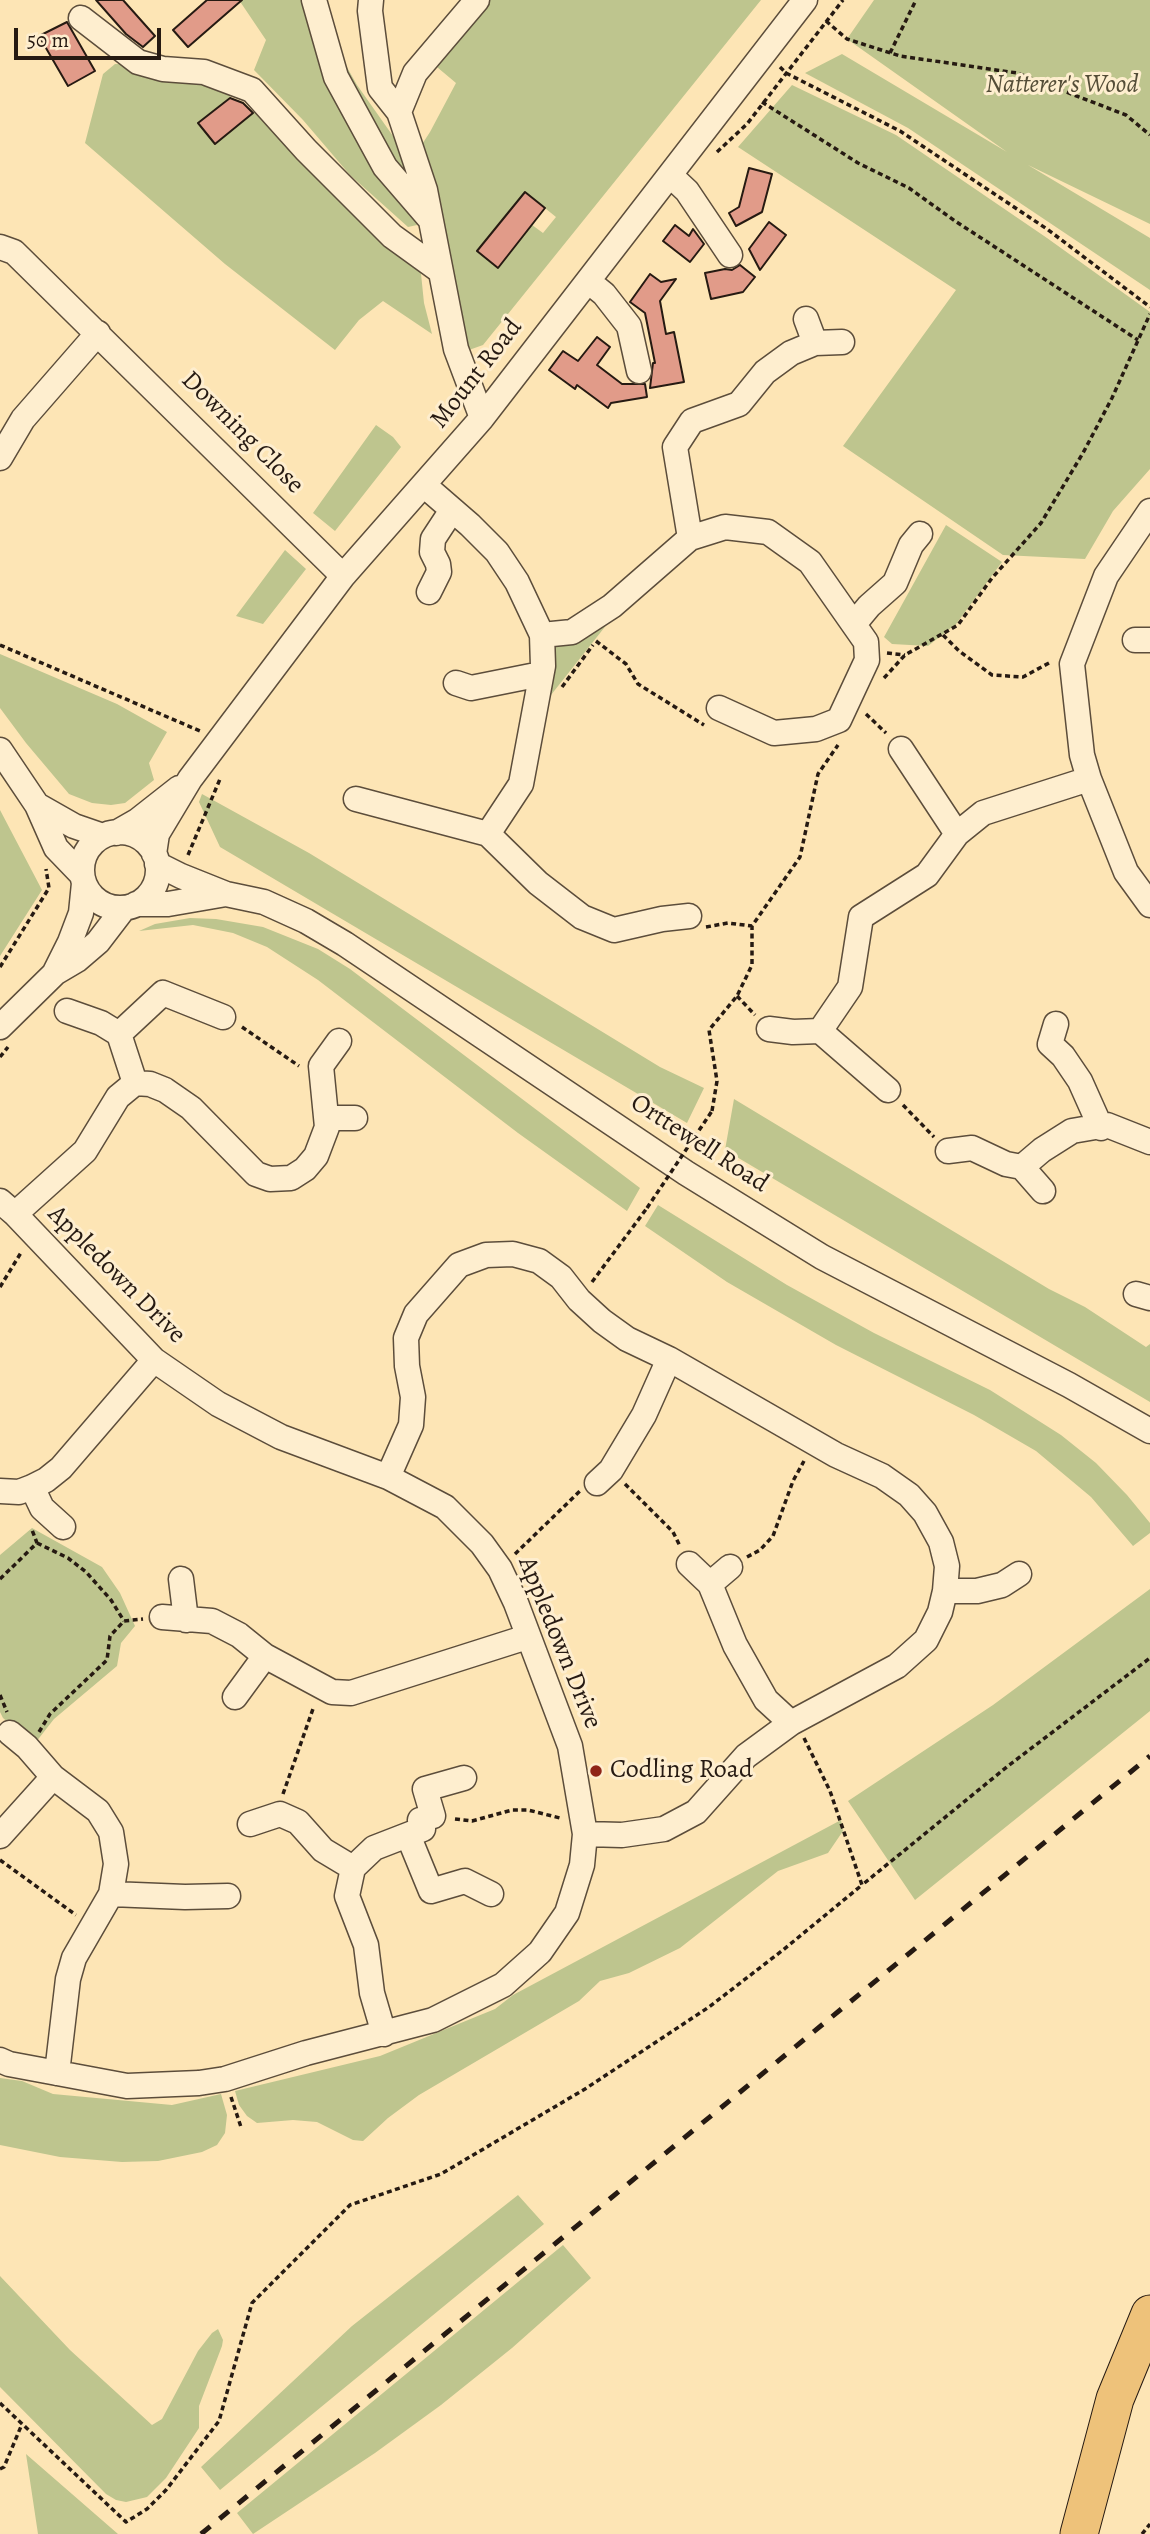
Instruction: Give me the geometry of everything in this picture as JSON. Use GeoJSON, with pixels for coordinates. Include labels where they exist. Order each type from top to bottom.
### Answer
{"type":"FeatureCollection","features":[{"type":"Feature","properties":{"kind":"highway"},"geometry":{"type":"LineString","coordinates":[[1079,2534],[1115,2399],[1150,2314]]}},
{"type":"Feature","properties":{"kind":"street"},"geometry":{"type":"LineString","coordinates":[[314,0],[336,77],[385,167],[429,218]]}},
{"type":"Feature","properties":{"kind":"street"},"geometry":{"type":"LineString","coordinates":[[371,0],[370,11],[380,88],[399,112],[425,190],[456,349],[482,418]]}},
{"type":"Feature","properties":{"kind":"street"},"geometry":{"type":"LineString","coordinates":[[399,112],[415,73],[477,0]]}},
{"type":"Feature","properties":{"kind":"street","name":"Mount Road"},"geometry":{"type":"LineString","coordinates":[[155,859],[156,834],[190,779],[343,576],[425,486],[482,418],[805,0]]}},
{"type":"Feature","properties":{"kind":"street"},"geometry":{"type":"LineString","coordinates":[[81,18],[138,62],[163,69],[204,72],[252,90],[306,150],[392,236],[439,270]]}},
{"type":"Feature","properties":{"kind":"street"},"geometry":{"type":"LineString","coordinates":[[671,176],[687,191],[730,254]]}},
{"type":"Feature","properties":{"kind":"street","name":"Downing Close"},"geometry":{"type":"LineString","coordinates":[[0,247],[14,252],[343,576]]}},
{"type":"Feature","properties":{"kind":"street"},"geometry":{"type":"LineString","coordinates":[[588,281],[604,294],[629,326],[639,371]]}},
{"type":"Feature","properties":{"kind":"street"},"geometry":{"type":"LineString","coordinates":[[807,319],[815,343]]}},
{"type":"Feature","properties":{"kind":"street"},"geometry":{"type":"LineString","coordinates":[[0,458],[23,419],[98,333]]}},
{"type":"Feature","properties":{"kind":"street"},"geometry":{"type":"LineString","coordinates":[[690,538],[675,447],[692,421],[739,404],[765,372],[791,353],[815,343],[842,342]]}},
{"type":"Feature","properties":{"kind":"street"},"geometry":{"type":"LineString","coordinates":[[425,486],[497,552],[517,582],[542,635],[541,674],[521,784],[488,834]]}},
{"type":"Feature","properties":{"kind":"street"},"geometry":{"type":"LineString","coordinates":[[429,592],[439,572],[432,552],[433,539],[452,510]]}},
{"type":"Feature","properties":{"kind":"street"},"geometry":{"type":"LineString","coordinates":[[1150,511],[1106,576],[1072,664],[1082,755],[1089,779],[1126,872],[1150,905]]}},
{"type":"Feature","properties":{"kind":"street"},"geometry":{"type":"LineString","coordinates":[[542,635],[572,632],[612,606],[690,538],[725,527],[768,532],[810,562],[866,642],[867,660],[839,720],[816,729],[774,733],[712,710]]}},
{"type":"Feature","properties":{"kind":"street"},"geometry":{"type":"LineString","coordinates":[[854,624],[894,583],[911,545],[920,534]]}},
{"type":"Feature","properties":{"kind":"street"},"geometry":{"type":"LineString","coordinates":[[456,683],[471,688],[541,674]]}},
{"type":"Feature","properties":{"kind":"street"},"geometry":{"type":"LineString","coordinates":[[901,749],[957,834]]}},
{"type":"Feature","properties":{"kind":"street"},"geometry":{"type":"LineString","coordinates":[[0,750],[37,805],[56,848],[83,879],[90,894],[100,903],[111,907],[130,906]]}},
{"type":"Feature","properties":{"kind":"street","name":"Mount Road"},"geometry":{"type":"LineString","coordinates":[[109,834],[136,821],[190,779]]}},
{"type":"Feature","properties":{"kind":"street"},"geometry":{"type":"LineString","coordinates":[[820,1031],[850,986],[861,917],[927,875],[957,834],[983,813],[1089,779]]}},
{"type":"Feature","properties":{"kind":"street"},"geometry":{"type":"LineString","coordinates":[[353,796],[488,834],[538,883],[582,917],[614,930],[658,909],[689,916]]}},
{"type":"Feature","properties":{"kind":"street"},"geometry":{"type":"LineString","coordinates":[[0,1027],[55,972],[77,960],[98,942],[130,906],[146,897],[157,876],[155,859],[144,841],[131,834],[109,834],[74,826],[37,805]]}},
{"type":"Feature","properties":{"kind":"street"},"geometry":{"type":"LineString","coordinates":[[55,972],[81,913],[83,859],[91,846],[109,834]]}},
{"type":"Feature","properties":{"kind":"street","name":"Orttewell Road"},"geometry":{"type":"LineString","coordinates":[[155,859],[181,876],[226,894],[264,902],[306,921],[357,951],[686,1173],[822,1257],[1069,1385],[1150,1431]]}},
{"type":"Feature","properties":{"kind":"street","name":"Orttewell Road"},"geometry":{"type":"LineString","coordinates":[[130,906],[168,904],[226,894]]}},
{"type":"Feature","properties":{"kind":"street"},"geometry":{"type":"LineString","coordinates":[[119,1034],[163,993],[223,1017]]}},
{"type":"Feature","properties":{"kind":"street"},"geometry":{"type":"LineString","coordinates":[[67,1011],[101,1023],[119,1034],[135,1083]]}},
{"type":"Feature","properties":{"kind":"street"},"geometry":{"type":"LineString","coordinates":[[1056,1024],[1049,1044],[1063,1056],[1080,1081],[1101,1128]]}},
{"type":"Feature","properties":{"kind":"street"},"geometry":{"type":"LineString","coordinates":[[769,1029],[820,1031],[888,1090]]}},
{"type":"Feature","properties":{"kind":"street"},"geometry":{"type":"LineString","coordinates":[[7,1208],[85,1151],[118,1097],[135,1083],[150,1084],[165,1090],[191,1108],[256,1174],[271,1179],[290,1178],[305,1169],[316,1156],[327,1127],[321,1066],[339,1041]]}},
{"type":"Feature","properties":{"kind":"street"},"geometry":{"type":"LineString","coordinates":[[328,1118],[355,1118]]}},
{"type":"Feature","properties":{"kind":"street"},"geometry":{"type":"LineString","coordinates":[[1022,1167],[1042,1150],[1072,1131],[1107,1125],[1150,1142]]}},
{"type":"Feature","properties":{"kind":"street"},"geometry":{"type":"LineString","coordinates":[[948,1151],[972,1148],[1006,1164],[1022,1167],[1043,1191]]}},
{"type":"Feature","properties":{"kind":"street","name":"Appledown Drive"},"geometry":{"type":"LineString","coordinates":[[0,2060],[9,2064],[127,2086],[199,2083],[225,2079],[306,2053],[433,2020],[503,1985],[540,1952],[567,1913],[582,1865],[585,1834],[570,1746],[516,1603],[500,1569],[482,1544],[445,1507],[388,1477],[281,1437],[218,1404],[154,1360],[7,1208]]}},
{"type":"Feature","properties":{"kind":"street"},"geometry":{"type":"LineString","coordinates":[[388,1477],[411,1425],[413,1397],[407,1366],[406,1338],[416,1314],[459,1265],[486,1255],[513,1254],[539,1261],[561,1277],[579,1300],[601,1321],[627,1339],[669,1359],[815,1443],[882,1476],[909,1495],[925,1513],[942,1542],[947,1566],[940,1612],[926,1640],[897,1666],[791,1723],[747,1756],[696,1812],[664,1829],[622,1835],[585,1834]]}},
{"type":"Feature","properties":{"kind":"street"},"geometry":{"type":"LineString","coordinates":[[604,1476],[644,1415],[669,1359]]}},
{"type":"Feature","properties":{"kind":"street"},"geometry":{"type":"LineString","coordinates":[[0,1491],[19,1492],[46,1480],[61,1468],[154,1360]]}},
{"type":"Feature","properties":{"kind":"street"},"geometry":{"type":"LineString","coordinates":[[32,1487],[42,1508],[63,1527]]}},
{"type":"Feature","properties":{"kind":"street"},"geometry":{"type":"LineString","coordinates":[[689,1564],[710,1584],[735,1645],[766,1700],[791,1723]]}},
{"type":"Feature","properties":{"kind":"street"},"geometry":{"type":"LineString","coordinates":[[710,1584],[730,1567]]}},
{"type":"Feature","properties":{"kind":"street"},"geometry":{"type":"LineString","coordinates":[[945,1591],[977,1591],[1002,1586],[1019,1574]]}},
{"type":"Feature","properties":{"kind":"street"},"geometry":{"type":"LineString","coordinates":[[181,1579],[174,1618],[212,1621],[239,1635],[265,1656],[332,1692],[351,1693],[527,1637]]}},
{"type":"Feature","properties":{"kind":"street"},"geometry":{"type":"LineString","coordinates":[[235,1697],[265,1656]]}},
{"type":"Feature","properties":{"kind":"street"},"geometry":{"type":"LineString","coordinates":[[18,1740],[53,1777],[99,1811],[111,1832],[120,1894],[92,1927],[74,1958],[68,1979],[57,2073]]}},
{"type":"Feature","properties":{"kind":"street"},"geometry":{"type":"LineString","coordinates":[[0,1836],[53,1777]]}},
{"type":"Feature","properties":{"kind":"street"},"geometry":{"type":"LineString","coordinates":[[464,1778],[425,1789],[433,1816],[420,1820],[415,1832],[431,1891],[465,1881],[491,1894]]}},
{"type":"Feature","properties":{"kind":"street"},"geometry":{"type":"LineString","coordinates":[[250,1824],[280,1814],[298,1822],[323,1850],[353,1868]]}},
{"type":"Feature","properties":{"kind":"street"},"geometry":{"type":"LineString","coordinates":[[384,2034],[372,1993],[366,1945],[347,1896],[353,1868],[374,1847],[415,1832]]}},
{"type":"Feature","properties":{"kind":"street"},"geometry":{"type":"LineString","coordinates":[[120,1894],[171,1897],[228,1895]]}},
{"type":"Feature","properties":{"kind":"path"},"geometry":{"type":"LineString","coordinates":[[890,53],[916,0]]}},
{"type":"Feature","properties":{"kind":"path"},"geometry":{"type":"LineString","coordinates":[[826,21],[847,39],[890,53],[1017,74],[1126,115],[1150,135]]}},
{"type":"Feature","properties":{"kind":"path"},"geometry":{"type":"LineString","coordinates":[[764,54],[786,73],[900,131],[1048,229],[1150,307]]}},
{"type":"Feature","properties":{"kind":"path"},"geometry":{"type":"LineString","coordinates":[[762,103],[858,163],[909,188],[1138,340]]}},
{"type":"Feature","properties":{"kind":"path"},"geometry":{"type":"LineString","coordinates":[[883,680],[905,655],[958,625],[992,578],[1041,523],[1095,431],[1150,314]]}},
{"type":"Feature","properties":{"kind":"path"},"geometry":{"type":"LineString","coordinates":[[943,635],[958,652],[992,675],[1023,677],[1049,663],[1078,653]]}},
{"type":"Feature","properties":{"kind":"path"},"geometry":{"type":"LineString","coordinates":[[556,695],[596,641],[626,664],[638,684],[712,710]]}},
{"type":"Feature","properties":{"kind":"path"},"geometry":{"type":"LineString","coordinates":[[0,645],[220,740]]}},
{"type":"Feature","properties":{"kind":"path"},"geometry":{"type":"LineString","coordinates":[[862,710],[901,749]]}},
{"type":"Feature","properties":{"kind":"path"},"geometry":{"type":"LineString","coordinates":[[579,1300],[647,1208],[712,1111],[717,1081],[709,1030],[737,996],[752,965],[752,926],[800,857],[818,774],[841,740]]}},
{"type":"Feature","properties":{"kind":"path"},"geometry":{"type":"LineString","coordinates":[[187,858],[201,822]]}},
{"type":"Feature","properties":{"kind":"path"},"geometry":{"type":"LineString","coordinates":[[0,967],[49,888],[45,866]]}},
{"type":"Feature","properties":{"kind":"path"},"geometry":{"type":"LineString","coordinates":[[689,916],[701,928],[728,923],[752,926]]}},
{"type":"Feature","properties":{"kind":"path"},"geometry":{"type":"LineString","coordinates":[[223,1017],[248,1030],[324,1084]]}},
{"type":"Feature","properties":{"kind":"path"},"geometry":{"type":"LineString","coordinates":[[888,1090],[948,1151]]}},
{"type":"Feature","properties":{"kind":"path"},"geometry":{"type":"LineString","coordinates":[[0,1287],[18,1256],[35,1237]]}},
{"type":"Feature","properties":{"kind":"path"},"geometry":{"type":"LineString","coordinates":[[730,1567],[760,1550],[773,1536],[793,1481],[815,1443]]}},
{"type":"Feature","properties":{"kind":"path"},"geometry":{"type":"LineString","coordinates":[[500,1569],[585,1486],[604,1476],[673,1532],[689,1564]]}},
{"type":"Feature","properties":{"kind":"path"},"geometry":{"type":"LineString","coordinates":[[32,1530],[37,1543],[68,1558],[86,1572],[111,1600],[124,1621]]}},
{"type":"Feature","properties":{"kind":"path"},"geometry":{"type":"LineString","coordinates":[[0,1579],[37,1543]]}},
{"type":"Feature","properties":{"kind":"path"},"geometry":{"type":"LineString","coordinates":[[18,1740],[107,1660],[110,1636],[124,1621],[174,1618]]}},
{"type":"Feature","properties":{"kind":"path"},"geometry":{"type":"LineString","coordinates":[[0,2403],[126,2522],[147,2509],[166,2490],[219,2421],[252,2304],[349,2205],[441,2174],[518,2126],[585,2089],[709,2007],[794,1942],[1008,1766],[1150,1658]]}},
{"type":"Feature","properties":{"kind":"path"},"geometry":{"type":"LineString","coordinates":[[298,1822],[301,1803],[282,1795],[321,1686]]}},
{"type":"Feature","properties":{"kind":"path"},"geometry":{"type":"LineString","coordinates":[[791,1723],[808,1743],[830,1791],[862,1885]]}},
{"type":"Feature","properties":{"kind":"path"},"geometry":{"type":"LineString","coordinates":[[415,1832],[452,1819],[472,1821],[512,1810],[528,1810],[557,1816],[585,1834]]}},
{"type":"Feature","properties":{"kind":"path"},"geometry":{"type":"LineString","coordinates":[[0,1860],[92,1927]]}},
{"type":"Feature","properties":{"kind":"path"},"geometry":{"type":"LineString","coordinates":[[225,2079],[241,2127]]}},
{"type":"Feature","properties":{"kind":"path"},"geometry":{"type":"LineString","coordinates":[[0,2469],[4,2467],[22,2424]]}},
{"type":"Feature","properties":{"kind":"path"},"geometry":{"type":"LineString","coordinates":[[1142,2534],[1150,2524]]}},
{"type":"Feature","properties":{"kind":"green space"},"geometry":{"type":"Polygon","coordinates":[[[239,0],[313,0],[357,85],[400,146],[413,195],[417,225],[408,227],[350,175],[303,120],[254,70],[266,40],[239,0]]]}},
{"type":"Feature","properties":{"kind":"green space"},"geometry":{"type":"Polygon","coordinates":[[[462,0],[761,0],[483,345],[469,350],[417,152],[456,83],[419,52],[462,0]],[[525,192],[528,222],[543,233],[556,217],[525,192]]]}},
{"type":"Feature","properties":{"kind":"green space","name":"Natterer's Wood"},"geometry":{"type":"Polygon","coordinates":[[[874,0],[1150,0],[1150,224],[1028,165],[1150,238],[1150,290],[908,128],[805,73],[842,54],[1007,152],[847,39],[874,0]]]}},
{"type":"Feature","properties":{"kind":"green space"},"geometry":{"type":"Polygon","coordinates":[[[185,60],[206,61],[249,80],[340,180],[415,250],[420,264],[424,303],[432,334],[383,301],[359,320],[335,350],[225,264],[85,143],[103,74],[115,64],[152,65],[185,60]],[[245,84],[199,123],[215,143],[257,110],[245,84]]]}},
{"type":"Feature","properties":{"kind":"green space"},"geometry":{"type":"Polygon","coordinates":[[[792,85],[896,135],[1150,312],[1150,469],[1113,511],[1085,559],[1003,555],[843,446],[956,290],[738,147],[792,85]]]}},
{"type":"Feature","properties":{"kind":"green space"},"geometry":{"type":"Polygon","coordinates":[[[376,425],[393,437],[401,447],[335,531],[313,513],[376,425]]]}},
{"type":"Feature","properties":{"kind":"green space"},"geometry":{"type":"Polygon","coordinates":[[[946,525],[1002,562],[956,624],[928,646],[892,644],[884,637],[946,525]]]}},
{"type":"Feature","properties":{"kind":"green space"},"geometry":{"type":"Polygon","coordinates":[[[285,550],[306,569],[263,624],[236,616],[285,550]]]}},
{"type":"Feature","properties":{"kind":"green space"},"geometry":{"type":"Polygon","coordinates":[[[627,599],[547,700],[544,635],[627,599]]]}},
{"type":"Feature","properties":{"kind":"green space"},"geometry":{"type":"Polygon","coordinates":[[[0,654],[117,704],[167,732],[149,763],[154,780],[125,803],[92,803],[69,794],[0,708],[0,654]]]}},
{"type":"Feature","properties":{"kind":"green space"},"geometry":{"type":"Polygon","coordinates":[[[202,794],[309,853],[660,1067],[704,1088],[687,1123],[220,847],[199,802],[202,794]]]}},
{"type":"Feature","properties":{"kind":"green space"},"geometry":{"type":"Polygon","coordinates":[[[0,810],[42,890],[0,956],[0,810]]]}},
{"type":"Feature","properties":{"kind":"green space"},"geometry":{"type":"Polygon","coordinates":[[[190,918],[216,919],[263,927],[318,949],[350,969],[640,1188],[627,1211],[518,1133],[318,980],[267,947],[233,933],[193,925],[139,931],[155,924],[190,918]]]}},
{"type":"Feature","properties":{"kind":"green space"},"geometry":{"type":"Polygon","coordinates":[[[734,1099],[1049,1289],[1085,1307],[1146,1347],[1150,1344],[1150,1402],[725,1150],[734,1099]]]}},
{"type":"Feature","properties":{"kind":"green space"},"geometry":{"type":"Polygon","coordinates":[[[658,1205],[787,1285],[874,1333],[990,1390],[1061,1435],[1096,1463],[1127,1495],[1150,1523],[1150,1533],[1133,1546],[1091,1497],[1036,1451],[974,1415],[836,1345],[727,1282],[645,1226],[658,1205]]]}},
{"type":"Feature","properties":{"kind":"green space"},"geometry":{"type":"Polygon","coordinates":[[[32,1528],[102,1567],[120,1593],[135,1626],[121,1643],[117,1666],[54,1719],[36,1742],[30,1742],[3,1718],[0,1712],[0,1555],[32,1528]]]}},
{"type":"Feature","properties":{"kind":"green space"},"geometry":{"type":"Polygon","coordinates":[[[1150,1589],[1150,1711],[915,1900],[848,1801],[993,1705],[1150,1589]]]}},
{"type":"Feature","properties":{"kind":"green space"},"geometry":{"type":"Polygon","coordinates":[[[841,1820],[843,1831],[828,1853],[778,1871],[680,1948],[629,1973],[600,1981],[579,2001],[419,2095],[363,2141],[353,2140],[317,2122],[293,2120],[257,2123],[247,2116],[239,2105],[235,2091],[380,2056],[495,2009],[513,1995],[841,1820]]]}},
{"type":"Feature","properties":{"kind":"green space"},"geometry":{"type":"Polygon","coordinates":[[[0,2078],[22,2081],[53,2094],[172,2105],[221,2094],[227,2115],[225,2133],[217,2145],[202,2152],[158,2161],[122,2162],[60,2157],[0,2145],[0,2078]]]}},
{"type":"Feature","properties":{"kind":"green space"},"geometry":{"type":"Polygon","coordinates":[[[518,2195],[544,2224],[220,2490],[201,2467],[352,2326],[518,2195]]]}},
{"type":"Feature","properties":{"kind":"green space"},"geometry":{"type":"Polygon","coordinates":[[[563,2245],[591,2278],[512,2348],[441,2405],[375,2453],[253,2534],[237,2513],[563,2245]]]}},
{"type":"Feature","properties":{"kind":"green space"},"geometry":{"type":"Polygon","coordinates":[[[0,2276],[70,2350],[152,2425],[162,2419],[198,2351],[218,2329],[223,2340],[222,2346],[199,2406],[199,2428],[166,2478],[147,2497],[126,2502],[106,2494],[0,2387],[0,2276]]]}},
{"type":"Feature","properties":{"kind":"green space"},"geometry":{"type":"Polygon","coordinates":[[[26,2454],[118,2534],[38,2534],[26,2454]]]}},
{"type":"Feature","properties":{"kind":"building"},"geometry":{"type":"Polygon","coordinates":[[[96,0],[123,0],[155,36],[143,47],[126,34],[96,0]]]}},
{"type":"Feature","properties":{"kind":"building"},"geometry":{"type":"Polygon","coordinates":[[[207,0],[242,0],[188,47],[173,30],[207,0]]]}},
{"type":"Feature","properties":{"kind":"building"},"geometry":{"type":"Polygon","coordinates":[[[67,22],[95,71],[68,86],[39,36],[67,22]]]}},
{"type":"Feature","properties":{"kind":"building"},"geometry":{"type":"Polygon","coordinates":[[[230,98],[243,103],[253,113],[215,144],[198,123],[230,98]]]}},
{"type":"Feature","properties":{"kind":"building"},"geometry":{"type":"Polygon","coordinates":[[[749,168],[772,174],[762,212],[736,226],[729,213],[739,207],[749,168]]]}},
{"type":"Feature","properties":{"kind":"building"},"geometry":{"type":"Polygon","coordinates":[[[525,192],[545,208],[498,268],[477,251],[525,192]]]}},
{"type":"Feature","properties":{"kind":"building"},"geometry":{"type":"Polygon","coordinates":[[[769,222],[786,235],[760,270],[749,249],[769,222]]]}},
{"type":"Feature","properties":{"kind":"building"},"geometry":{"type":"Polygon","coordinates":[[[675,225],[689,236],[693,229],[704,244],[690,262],[663,241],[675,225]]]}},
{"type":"Feature","properties":{"kind":"building"},"geometry":{"type":"Polygon","coordinates":[[[740,265],[755,277],[743,292],[711,299],[705,273],[732,270],[740,265]]]}},
{"type":"Feature","properties":{"kind":"building"},"geometry":{"type":"Polygon","coordinates":[[[650,274],[661,282],[676,279],[660,301],[666,334],[674,332],[684,382],[650,388],[655,363],[645,313],[630,302],[650,274]]]}},
{"type":"Feature","properties":{"kind":"building"},"geometry":{"type":"Polygon","coordinates":[[[597,337],[610,347],[597,365],[622,384],[645,384],[647,397],[611,403],[608,408],[577,385],[575,389],[549,370],[563,351],[578,361],[597,337]]]}},
{"type":"Feature","properties":{"kind":"railway"},"geometry":{"type":"LineString","coordinates":[[201,2534],[1150,1756]]}},
{"type":"Feature","properties":{"kind":"place","name":"Codling Road"},"geometry":{"type":"Point","coordinates":[596,1771]}}]}
